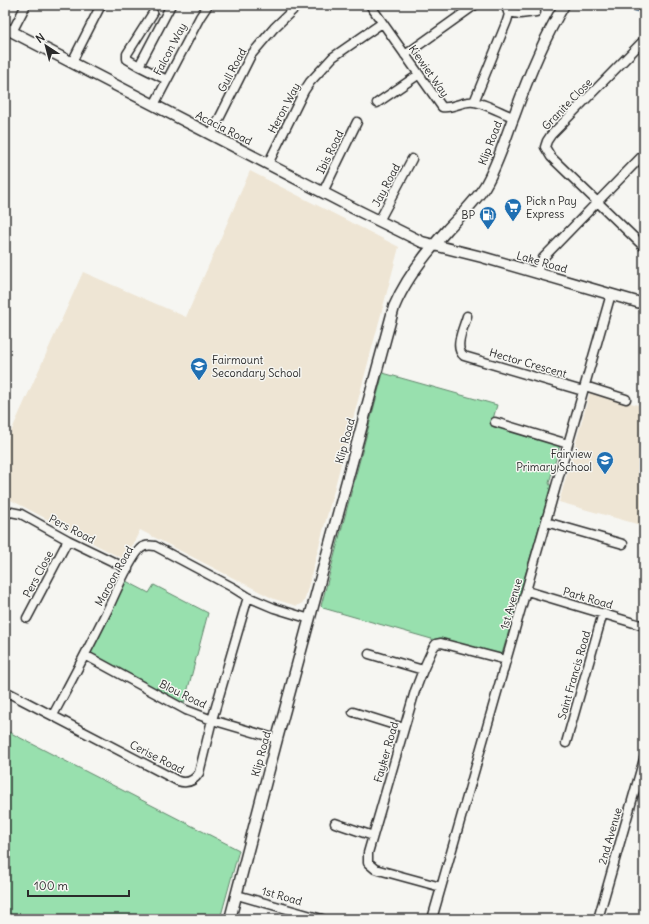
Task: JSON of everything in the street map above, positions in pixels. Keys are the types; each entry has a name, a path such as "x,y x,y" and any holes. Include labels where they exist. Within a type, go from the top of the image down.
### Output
{"street":[{"path":"8,30 26,5"},
{"path":"72,62 101,5"},
{"path":"139,66 171,5"},
{"name":"Falcon Way","path":"154,105 207,5"},
{"name":"Gull Road","path":"211,135 251,55 279,23 298,5"},
{"name":"Kiewiet Way","path":"370,5 442,107 447,108 464,102 474,102"},
{"path":"405,55 475,5"},
{"name":"Klip Road","path":"230,919 394,307 407,281 434,245 468,208 484,187 499,157 538,52 564,5"},
{"path":"513,117 474,102 507,21 507,9 520,14 536,12"},
{"path":"153,13 126,59 167,80"},
{"name":"Heron Way","path":"268,164 304,91 310,82 333,57 382,23"},
{"name":"Acacia Road","path":"8,30 379,221 422,242 434,245"},
{"name":"Granite Close","path":"598,202 551,157 545,147 547,141 644,40"},
{"path":"377,103 418,74"},
{"name":"Ibis Road","path":"323,192 357,122"},
{"path":"536,273 543,258 644,154"},
{"name":"Jay Road","path":"379,221 412,159"},
{"path":"598,202 644,247"},
{"name":"Lake Road","path":"434,245 644,304"},
{"name":"1st Avenue","path":"432,919 611,294"},
{"name":"Hector Crescent","path":"467,316 458,346 462,354 467,357 626,399"},
{"path":"495,422 568,444"},
{"name":"Pers Road","path":"5,515 12,512 21,514 68,540 128,569"},
{"path":"546,522 623,544"},
{"name":"Pers Close","path":"27,618 68,540"},
{"name":"Maroon Road","path":"53,715 128,569 140,549 144,546 150,545 218,579 248,597 279,610 310,619"},
{"name":"Park Road","path":"527,591 644,626"},
{"name":"Cerise Road","path":"5,691 178,781 184,783 190,782 196,778 199,773 212,720 248,597"},
{"name":"Saint Francis Road","path":"566,743 603,613"},
{"name":"Fayker Road","path":"441,887 375,870 371,867 367,860 373,836 404,728 423,670 436,644 441,643 506,660"},
{"path":"369,654 423,670"},
{"name":"Blou Road","path":"85,655 186,710 212,720 277,739"},
{"path":"352,712 404,728"},
{"name":"2nd Avenue","path":"598,919 644,759"},
{"path":"335,823 373,836"},
{"name":"1st Road","path":"237,894 322,919"}],"shaded area":[{"name":"Fairmount Secondary School","path":"250,171 399,247 304,602 297,606 274,599 140,530 125,560 5,497 5,445 83,272 186,317"},
{"name":"Fairview Primary School","path":"644,384 644,526 559,502 590,392 638,405"}],"green space":[{"path":"383,373 497,405 491,426 498,428 503,427 560,445 549,483 551,487 502,654 497,655 440,639 435,640 323,608 321,606"},
{"path":"126,581 149,593 154,585 208,613 184,704 95,658 91,652"},
{"path":"5,730 239,850 220,919 5,919"}],"waterway":[{"path":"622,5 644,14"}],"place":[{"name":"Pick n Pay Express","path":"513,222"},
{"name":"BP","path":"488,230"},
{"name":"Fairmount Secondary School","path":"199,381"},
{"name":"Fairview Primary School","path":"605,475"}]}
